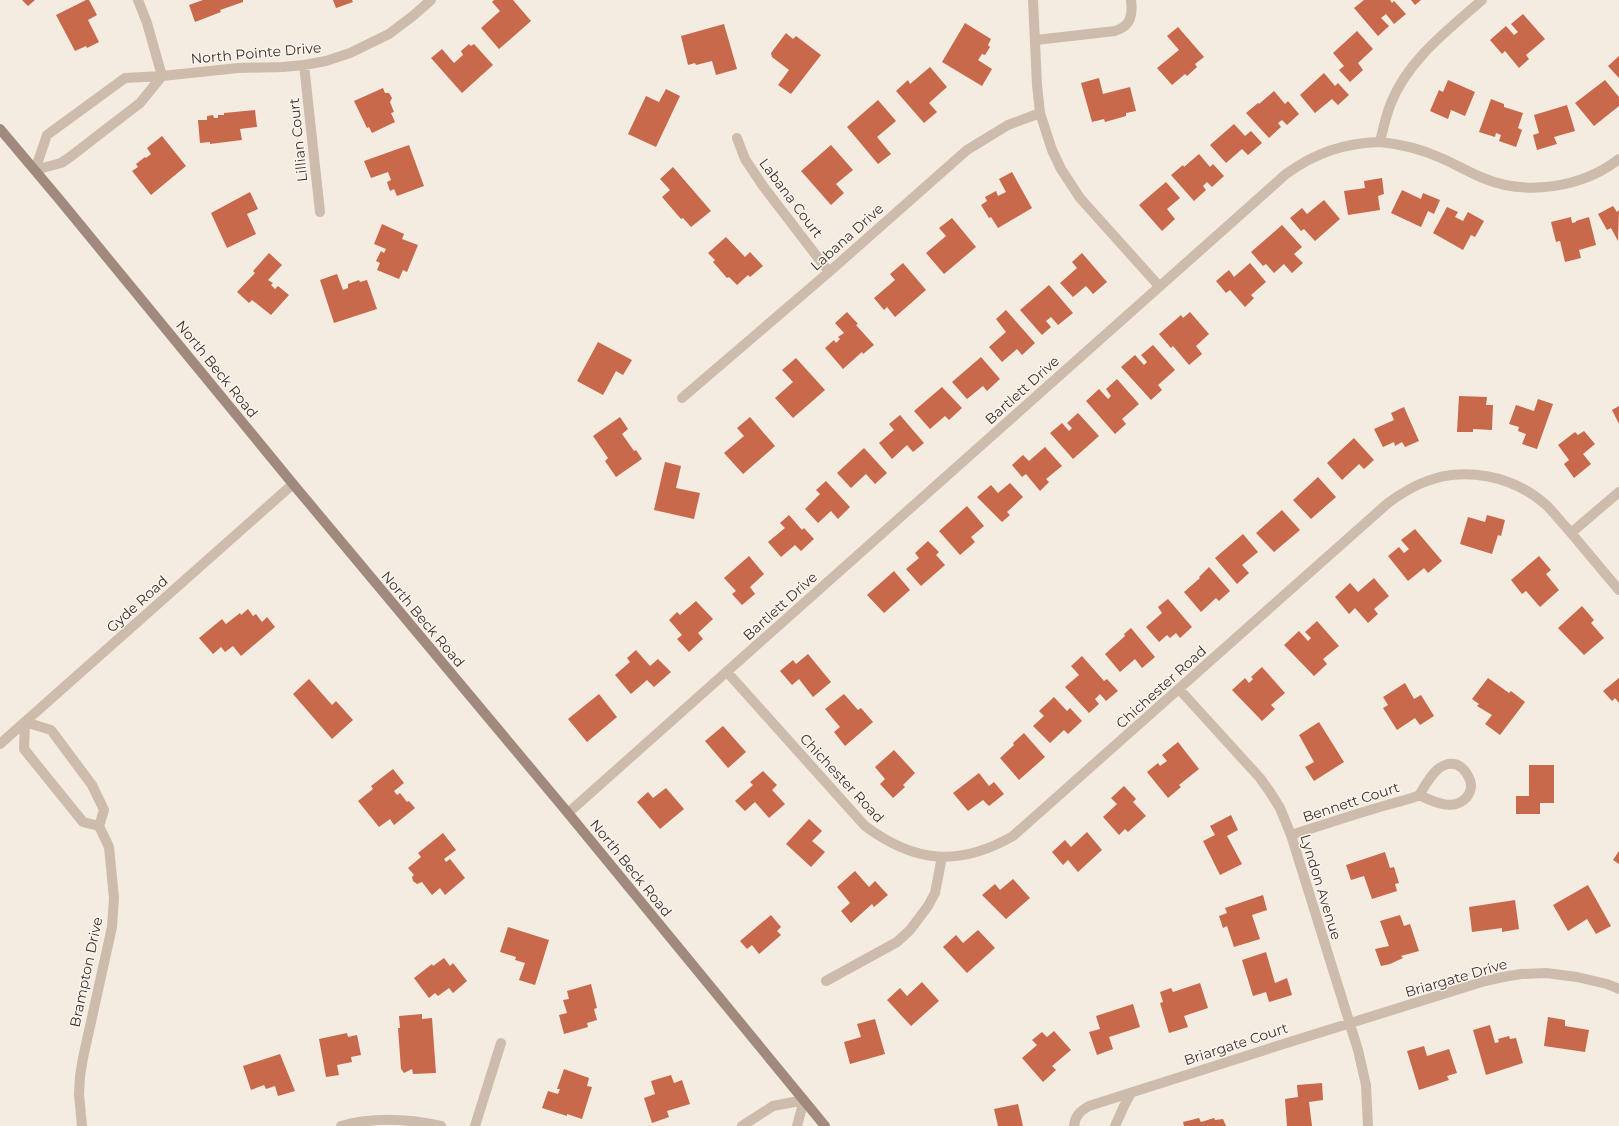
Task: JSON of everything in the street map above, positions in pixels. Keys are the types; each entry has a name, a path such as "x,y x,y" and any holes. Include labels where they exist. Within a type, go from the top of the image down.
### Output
{"main road":[{"name":"North Beck Road","path":"0,129 293,484 568,813 825,1126"}],"street":[{"path":"35,170 60,163 70,157 140,103 162,76 147,23 138,0"},
{"name":"North Pointe Drive","path":"35,170 47,135 125,78 162,76 238,68 283,67 326,61 368,46 389,34 431,0"},
{"path":"1033,0 1037,85 1040,113 1052,150 1070,184 1080,198 1160,286"},
{"path":"1036,40 1123,29 1130,22 1132,16 1130,0"},
{"path":"1380,142 1391,103 1412,67 1432,44 1482,0"},
{"name":"Lillian Court","path":"304,65 320,212"},
{"name":"Labana Drive","path":"682,398 829,272 967,150 1008,125 1040,113"},
{"name":"Labana Court","path":"736,138 745,159 763,186 829,272"},
{"name":"Bartlett Drive","path":"568,813 1298,165 1316,155 1335,148 1359,142 1380,142 1400,144 1416,148 1441,157 1483,178 1518,186 1538,187 1558,185 1583,178 1602,170 1619,159"},
{"name":"Chichester Road","path":"727,672 865,826 881,838 903,850 923,855 942,857 961,856 980,852 1013,836 1388,503 1407,490 1424,482 1442,477 1465,474 1488,476 1506,481 1523,489 1546,504 1619,590"},
{"name":"Gyde Road","path":"0,744 293,484"},
{"path":"1571,533 1619,492"},
{"name":"Lyndon Avenue","path":"1179,689 1267,788 1280,808 1291,836 1358,1050 1366,1085 1368,1126"},
{"path":"25,722 51,730 92,785 104,810 99,826 83,822 24,749 25,722"},
{"name":"Bennett Court","path":"1291,836 1419,795 1444,804 1457,804 1464,800 1470,793 1472,788 1471,782 1466,771 1461,766 1456,764 1447,764 1433,773 1419,795"},
{"name":"Brampton Drive","path":"82,1126 79,1094 80,1076 112,927 114,898 109,847 99,826"},
{"path":"826,980 897,942 910,930 928,906 935,893 942,857"},
{"name":"Briargate Drive","path":"1349,1024 1485,981 1521,974 1546,974 1577,977 1607,984 1619,989"},
{"name":"Briargate Court","path":"1074,1126 1076,1116 1082,1110 1285,1043 1349,1024"},
{"path":"475,1126 501,1043"},
{"path":"1115,1126 1131,1093"},
{"path":"742,1126 773,1106 804,1100 797,1126"},
{"path":"341,1126 377,1120 408,1121 440,1126"}],"building":[{"path":"22,0 35,0 28,6"},
{"path":"86,0 89,0 97,15 88,20 99,42 87,48 86,46 75,51 56,15"},
{"path":"203,0 243,0 243,2 220,10 221,12 195,22 189,5"},
{"path":"333,0 352,0 353,2 336,8"},
{"path":"494,0 513,0 531,21 499,49 481,28 500,11 492,2"},
{"path":"1364,0 1390,0 1392,3 1394,1 1406,14 1394,24 1386,14 1381,18 1389,26 1378,36 1354,8"},
{"path":"1411,0 1421,0 1415,5"},
{"path":"1523,14 1545,39 1526,55 1529,59 1519,68 1505,51 1502,54 1490,40 1506,26 1514,35 1518,32 1511,24"},
{"path":"965,23 991,39 988,45 990,47 985,55 982,54 978,60 992,69 982,86 942,62"},
{"path":"724,24 737,69 716,75 712,61 696,65 695,63 688,65 681,36"},
{"path":"1178,27 1204,57 1195,64 1197,67 1187,76 1185,74 1172,85 1157,68 1179,50 1167,36"},
{"path":"1357,31 1373,49 1358,63 1363,70 1350,82 1339,70 1344,66 1333,53"},
{"path":"786,33 793,39 796,36 821,55 791,94 778,85 789,70 772,57 771,53"},
{"path":"469,44 471,46 474,44 493,65 462,93 431,58 442,49 454,63 463,55 461,51"},
{"path":"1619,56 1619,78 1608,66"},
{"path":"930,67 947,87 929,103 937,112 924,123 896,91 908,80 910,84"},
{"path":"1324,73 1335,86 1338,83 1349,95 1338,105 1332,99 1315,113 1300,95"},
{"path":"1099,78 1103,94 1130,87 1136,111 1126,113 1126,116 1105,122 1104,119 1092,122 1081,83"},
{"path":"1448,80 1475,92 1465,116 1451,110 1448,119 1430,111 1439,90 1443,92"},
{"path":"1605,80 1619,97 1619,106 1594,126 1575,103"},
{"path":"383,88 385,93 389,93 392,98 390,102 394,112 391,113 395,122 372,133 369,127 367,128 354,101"},
{"path":"666,89 680,96 656,147 628,134 646,96 659,102"},
{"path":"1274,91 1285,104 1288,101 1299,114 1287,125 1282,120 1278,123 1281,127 1269,138 1246,113"},
{"path":"1491,99 1504,104 1504,107 1523,113 1518,128 1522,130 1516,147 1499,141 1501,135 1496,133 1495,137 1479,132"},
{"path":"878,100 896,121 877,137 891,154 878,164 847,127"},
{"path":"1567,105 1575,131 1554,137 1557,144 1537,150 1533,135 1539,133 1534,115"},
{"path":"255,110 257,127 240,129 242,140 210,144 210,142 200,143 198,120 207,120 207,116 213,115 214,118 218,118 218,115 224,115 224,113"},
{"path":"1234,124 1245,136 1251,131 1262,143 1248,155 1242,149 1226,163 1210,145"},
{"path":"162,136 186,166 151,195 132,171 138,167 136,164 151,154 147,148"},
{"path":"409,145 424,186 397,196 394,189 390,191 387,182 391,180 388,172 371,178 364,161"},
{"path":"831,145 853,170 836,184 844,193 831,205 801,171"},
{"path":"1199,154 1210,167 1213,164 1224,176 1212,187 1207,182 1203,186 1206,190 1194,201 1171,175 1183,165 1184,167"},
{"path":"673,167 711,211 691,227 683,218 681,219 662,197 670,190 660,179"},
{"path":"1012,172 1032,208 998,228 991,217 989,218 981,205 987,201 985,197 996,191 998,196 1006,192 999,179"},
{"path":"1382,178 1384,194 1378,196 1380,210 1348,215 1344,191 1365,188 1364,181"},
{"path":"1166,182 1180,198 1167,209 1175,219 1162,231 1139,205"},
{"path":"1402,190 1421,199 1423,193 1440,200 1434,214 1428,211 1421,227 1391,213"},
{"path":"250,192 258,209 247,214 256,234 227,248 211,213"},
{"path":"1324,200 1340,219 1315,241 1304,229 1301,231 1290,218 1302,208 1307,214"},
{"path":"1613,206 1617,212 1619,210 1618,241 1611,228 1607,230 1598,214"},
{"path":"1447,207 1458,212 1455,217 1463,221 1468,212 1484,221 1475,237 1471,235 1463,250 1433,233"},
{"path":"1571,217 1572,223 1589,217 1596,245 1579,250 1581,258 1565,262 1560,241 1556,242 1551,222"},
{"path":"952,218 976,247 944,274 926,253 946,236 939,228"},
{"path":"382,224 404,234 402,239 418,245 407,272 403,270 399,279 377,270 380,263 376,261 381,251 384,253 386,249 374,244"},
{"path":"1282,225 1302,247 1294,254 1303,263 1292,273 1284,264 1274,273 1266,264 1263,266 1251,252"},
{"path":"726,237 745,257 750,252 763,266 750,277 748,275 737,285 729,277 727,278 713,262 715,260 708,253"},
{"path":"269,253 282,265 268,280 273,283 271,285 275,289 278,286 289,295 271,315 252,300 249,303 237,292 255,273 253,271"},
{"path":"1082,253 1107,282 1093,294 1086,286 1073,297 1060,283 1077,268 1072,262"},
{"path":"903,263 926,290 895,317 887,307 884,310 874,298 895,280 890,274"},
{"path":"1250,263 1266,282 1251,295 1254,298 1245,307 1230,290 1226,293 1216,281 1229,270 1234,277"},
{"path":"337,274 343,290 348,288 348,284 359,280 360,282 367,280 377,309 334,323 320,280"},
{"path":"1049,285 1073,313 1058,325 1051,317 1046,321 1051,327 1042,335 1020,310"},
{"path":"1006,310 1035,343 1022,355 1017,349 1002,362 989,347 1006,332 996,319"},
{"path":"847,312 858,324 856,325 874,345 863,354 862,352 843,369 825,348 834,340 836,343 840,339 838,337 844,333 835,323"},
{"path":"1190,312 1209,334 1196,346 1202,354 1189,365 1173,346 1171,348 1159,334 1181,315 1183,318"},
{"path":"598,342 632,360 623,375 616,371 603,395 577,381"},
{"path":"1153,345 1175,370 1158,385 1162,390 1151,400 1121,367 1135,355 1144,365 1147,362 1141,355"},
{"path":"981,357 1000,379 987,391 983,386 967,399 952,382"},
{"path":"796,358 825,390 793,418 775,398 793,382 782,370"},
{"path":"1117,379 1139,404 1122,419 1126,424 1115,434 1086,401 1099,389 1108,399 1111,396 1106,389"},
{"path":"942,387 962,408 949,420 945,416 930,429 914,411"},
{"path":"1459,396 1487,397 1486,405 1493,405 1492,430 1473,429 1473,432 1457,432"},
{"path":"1538,399 1553,404 1537,449 1522,444 1526,434 1518,431 1519,427 1509,424 1516,405 1534,411"},
{"path":"1619,406 1619,424 1612,410"},
{"path":"1404,407 1419,441 1405,447 1402,442 1395,446 1394,442 1383,447 1374,429 1394,420 1391,413"},
{"path":"1078,413 1099,436 1073,459 1050,433 1062,423 1069,431 1072,428 1067,423"},
{"path":"900,415 924,443 913,452 907,445 892,459 879,443 894,430 889,424"},
{"path":"620,417 628,429 622,434 634,451 636,450 642,459 616,477 605,461 608,458 593,436"},
{"path":"750,417 775,446 743,474 724,453 744,436 737,428"},
{"path":"1584,431 1595,444 1583,454 1591,464 1574,478 1564,464 1569,460 1558,445 1575,432 1578,435"},
{"path":"1354,438 1374,460 1364,469 1359,464 1342,480 1327,463"},
{"path":"1045,447 1062,466 1046,479 1049,482 1040,491 1026,474 1022,477 1012,465 1023,455 1029,461"},
{"path":"864,448 887,473 875,484 866,474 851,488 837,473"},
{"path":"665,462 681,466 676,488 700,493 694,519 654,510"},
{"path":"1318,477 1336,497 1311,519 1293,500"},
{"path":"826,481 850,507 838,519 831,511 818,523 805,509 820,494 816,490"},
{"path":"1010,483 1023,497 1007,512 1010,515 1002,522 977,497 991,485 998,493"},
{"path":"967,506 984,526 971,537 975,542 960,555 939,531"},
{"path":"1282,510 1300,530 1274,552 1256,533"},
{"path":"789,515 802,530 804,528 814,539 801,551 795,545 781,557 768,542 785,528 780,523"},
{"path":"1487,515 1505,520 1501,536 1498,535 1492,554 1460,544 1468,517 1485,522"},
{"path":"1415,529 1442,561 1428,573 1424,568 1408,581 1388,556 1399,547 1404,553 1409,549 1401,540"},
{"path":"1243,534 1258,552 1242,565 1249,573 1237,584 1215,558"},
{"path":"928,541 939,552 936,555 945,565 921,586 906,569 919,558 915,553"},
{"path":"749,556 764,574 750,587 755,594 742,605 732,594 736,591 724,578"},
{"path":"1539,556 1551,570 1546,574 1559,590 1540,607 1526,591 1522,594 1511,580"},
{"path":"1209,567 1230,591 1219,601 1216,598 1201,612 1184,592 1200,578 1199,577"},
{"path":"894,571 910,590 884,613 867,595"},
{"path":"1374,578 1389,596 1374,609 1378,614 1368,623 1355,608 1349,614 1335,597 1350,583 1358,592"},
{"path":"1168,599 1192,627 1180,638 1176,633 1170,638 1167,635 1159,642 1146,627 1162,613 1158,607"},
{"path":"696,601 713,619 698,633 703,639 689,652 677,639 682,635 669,620 677,612 680,615"},
{"path":"1582,606 1594,620 1591,623 1604,638 1584,655 1558,628"},
{"path":"248,609 253,616 256,614 262,622 267,617 275,627 241,656 233,646 225,652 221,647 213,654 199,638 222,619 226,624 240,613 241,615"},
{"path":"1317,621 1339,646 1323,659 1327,664 1314,676 1284,645 1299,631 1308,641 1311,638 1305,632"},
{"path":"1131,628 1155,657 1142,668 1135,659 1120,672 1105,654 1125,636 1124,634"},
{"path":"636,650 650,666 658,659 671,672 654,687 647,680 631,694 615,675 630,662 627,658"},
{"path":"808,654 831,682 813,697 799,679 792,685 780,671 793,660 796,664"},
{"path":"1082,656 1104,681 1107,679 1118,691 1106,701 1100,694 1095,699 1099,704 1089,713 1065,687 1079,675 1071,666"},
{"path":"1262,667 1285,693 1271,705 1275,709 1262,721 1232,690 1245,678 1249,683 1253,679 1251,677"},
{"path":"1488,678 1509,693 1511,691 1525,702 1500,735 1485,724 1492,715 1477,706 1479,704 1472,699"},
{"path":"1619,678 1619,703 1615,698 1612,701 1603,691"},
{"path":"309,679 332,705 336,701 353,720 332,739 293,694"},
{"path":"1405,683 1414,699 1421,695 1434,716 1420,725 1415,718 1397,730 1383,708 1388,705 1383,697"},
{"path":"599,694 617,717 587,742 568,719"},
{"path":"844,694 858,710 861,708 873,722 845,746 834,732 840,727 825,709"},
{"path":"1054,697 1067,711 1070,708 1082,721 1068,734 1064,730 1050,743 1033,726 1044,716 1039,711"},
{"path":"1319,722 1344,762 1314,781 1305,767 1314,762 1299,735"},
{"path":"723,726 746,752 728,768 705,741"},
{"path":"1024,733 1045,757 1019,780 1000,758"},
{"path":"1178,742 1199,769 1179,785 1181,787 1168,798 1147,772 1158,763 1160,766 1167,761 1162,755"},
{"path":"894,750 915,773 903,785 905,787 893,798 880,784 885,779 875,767"},
{"path":"1529,765 1554,765 1554,803 1540,803 1540,814 1516,814 1516,796 1529,796"},
{"path":"393,769 404,783 394,791 397,795 400,793 407,802 409,801 415,808 394,825 390,819 379,827 358,801 373,789 371,786"},
{"path":"763,771 777,785 772,790 785,804 769,818 755,802 745,811 735,801 753,785 750,782"},
{"path":"979,773 989,786 994,782 1004,794 989,806 983,800 968,811 953,793"},
{"path":"1124,786 1136,799 1133,802 1146,816 1128,832 1125,829 1119,835 1103,817 1117,804 1111,798"},
{"path":"666,788 684,809 660,829 637,802 648,792 653,798"},
{"path":"1231,815 1238,830 1227,836 1242,864 1220,875 1203,841 1215,835 1210,826"},
{"path":"809,819 822,831 812,841 825,852 811,867 786,844"},
{"path":"1087,832 1102,850 1078,872 1068,860 1063,865 1052,852 1065,840 1071,847"},
{"path":"443,833 456,850 444,859 446,862 450,859 465,878 445,895 440,888 432,895 422,882 417,884 413,881 412,877 414,875 408,868 421,857 418,853"},
{"path":"1619,851 1619,864 1613,860"},
{"path":"1385,852 1390,868 1394,867 1399,883 1395,884 1397,891 1372,899 1364,876 1351,880 1346,865"},
{"path":"855,871 869,887 875,881 888,895 874,907 872,904 851,923 841,911 850,903 837,887"},
{"path":"1013,879 1030,898 1006,919 982,895 995,884 1000,890"},
{"path":"1588,885 1611,926 1596,934 1587,919 1568,931 1553,905"},
{"path":"1263,895 1267,910 1252,915 1260,939 1234,947 1227,926 1223,928 1219,916 1227,913 1225,908"},
{"path":"1515,900 1519,929 1502,932 1502,928 1472,932 1469,907"},
{"path":"771,915 781,927 777,931 781,935 759,954 752,945 747,949 740,941"},
{"path":"1400,915 1404,926 1410,924 1419,951 1401,956 1403,958 1381,966 1375,949 1389,946 1380,921"},
{"path":"508,927 549,940 535,985 519,980 525,963 515,960 516,957 500,952"},
{"path":"978,930 995,948 967,973 943,947 956,935 963,943"},
{"path":"1266,952 1275,983 1287,978 1292,995 1269,1002 1266,992 1253,996 1242,960"},
{"path":"444,958 450,966 453,963 467,981 453,993 449,988 438,996 435,993 429,998 414,978 432,964 433,966"},
{"path":"922,982 939,1001 911,1026 887,1000 900,988 907,996"},
{"path":"1200,983 1208,1008 1184,1016 1188,1027 1169,1033 1160,1003 1163,1002 1160,992 1171,988 1173,992"},
{"path":"591,984 597,1008 594,1009 597,1020 587,1023 588,1027 564,1034 559,1015 567,1013 563,1000 569,999 567,991"},
{"path":"1133,1004 1140,1027 1109,1037 1113,1049 1097,1055 1089,1032 1100,1029 1096,1016"},
{"path":"422,1014 422,1019 432,1018 436,1073 413,1074 412,1069 404,1073 401,1069 398,1028 400,1028 399,1016"},
{"path":"1548,1017 1565,1020 1565,1026 1589,1030 1585,1052 1544,1046"},
{"path":"875,1019 885,1054 850,1064 844,1042 861,1037 857,1024"},
{"path":"1490,1025 1495,1043 1499,1042 1498,1039 1509,1036 1510,1039 1516,1038 1523,1063 1486,1075 1473,1030"},
{"path":"1054,1031 1071,1050 1052,1066 1056,1070 1043,1082 1022,1058 1037,1045 1032,1040 1042,1032 1047,1037"},
{"path":"347,1033 348,1037 357,1035 361,1055 351,1057 352,1062 337,1065 339,1075 326,1077 319,1039"},
{"path":"1424,1046 1427,1056 1449,1049 1457,1073 1447,1076 1449,1080 1419,1090 1407,1051"},
{"path":"280,1054 295,1091 278,1096 275,1086 266,1089 264,1085 251,1090 243,1066"},
{"path":"564,1069 589,1078 587,1086 592,1087 582,1119 542,1108 548,1091 558,1094 560,1089 557,1089"},
{"path":"671,1075 674,1083 682,1080 690,1104 667,1111 669,1117 652,1123 644,1098 655,1094 651,1081"},
{"path":"1322,1083 1323,1100 1309,1102 1312,1126 1287,1126 1285,1099 1298,1097 1297,1085"},
{"path":"1018,1104 1023,1126 998,1126 994,1109"},
{"path":"1199,1118 1201,1122 1214,1118 1215,1120 1223,1119 1226,1126 1184,1126 1183,1122"}]}
